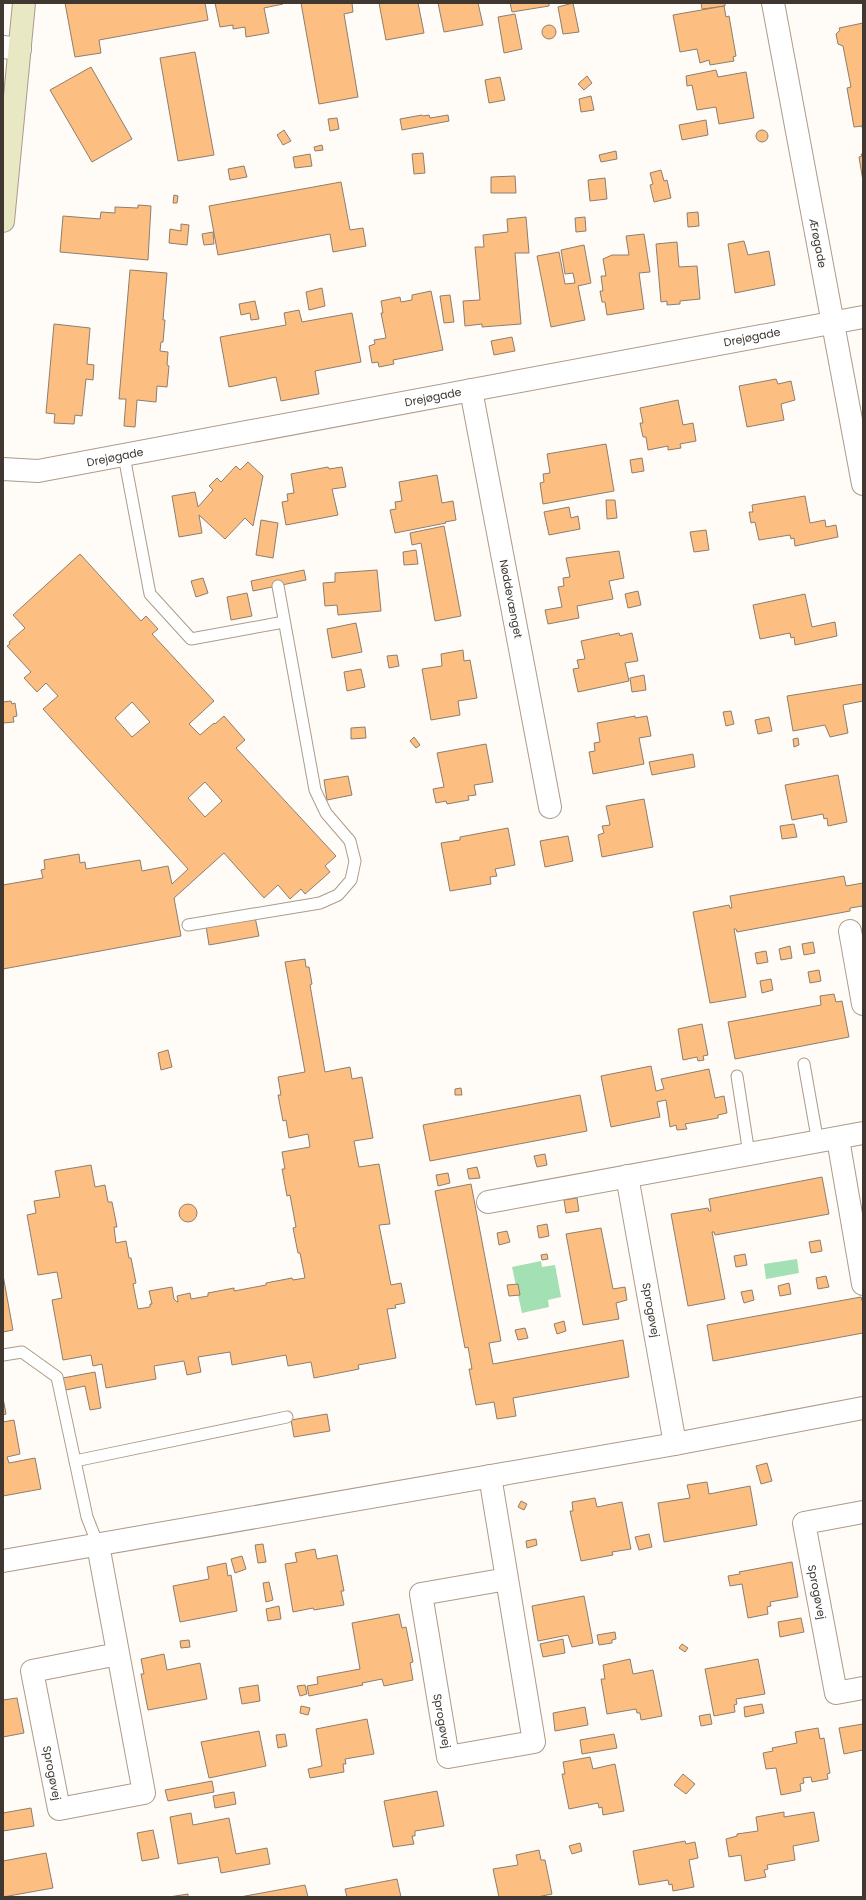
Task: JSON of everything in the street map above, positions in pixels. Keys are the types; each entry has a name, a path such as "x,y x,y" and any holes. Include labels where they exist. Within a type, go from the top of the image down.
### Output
{"street":[{"path":"3,222 11,48 24,3"},
{"name":"Ærøgade","path":"773,3 863,484"},
{"name":"Drejøgade","path":"3,469 38,471 124,456 863,317"},
{"name":"Nøddevænget","path":"471,390 550,807"},
{"path":"850,931 863,1004"},
{"path":"488,1202 828,1141 863,1133"},
{"path":"828,1141 863,1284"},
{"name":"Sprogøvej","path":"627,1176 675,1444"},
{"path":"3,1561 675,1444 863,1408"},
{"name":"Sprogøvej","path":"490,1476 534,1742 448,1757 421,1594 507,1579"},
{"name":"Sprogøvej","path":"863,1512 804,1523 836,1693 863,1688"},
{"name":"Sprogøvej","path":"98,1544 144,1793 59,1809 32,1670 118,1654"}],"lane":[{"path":"124,456 150,594 191,639 284,622"},
{"path":"188,925 320,903 338,895 351,880 355,861 350,841 326,813 315,790 278,586"},
{"path":"804,1064 828,1141"},
{"path":"737,1076 749,1154"},
{"path":"3,1355 22,1352 57,1377 87,1517 98,1544"},
{"path":"75,1460 287,1417"}],"green space":[{"path":"797,1259 799,1273 766,1279 764,1264"},
{"path":"541,1261 542,1267 555,1265 561,1297 548,1300 549,1307 522,1313 512,1267"}],"building":[{"path":"65,3 205,3 208,20 99,40 101,53 75,57"},
{"path":"215,3 283,4 264,8 269,33 246,37 245,27 233,29 233,25 220,27"},
{"path":"301,3 352,3 353,12 344,14 358,97 319,104"},
{"path":"379,3 418,3 424,33 386,40"},
{"path":"438,3 478,3 483,25 444,32"},
{"path":"510,3 549,3 549,6 512,12"},
{"path":"573,3 579,32 563,34 558,7"},
{"path":"701,3 725,3 725,6 702,9"},
{"path":"724,6 726,17 729,16 736,56 733,57 734,61 710,65 709,60 700,63 697,49 680,52 673,15"},
{"path":"515,14 522,49 504,53 498,17"},
{"path":"863,23 863,132 862,126 854,127 847,88 851,87 843,46 838,44 836,34 840,30 839,28"},
{"path":"546,25 552,25 556,29 556,35 552,39 546,39 542,35 542,29"},
{"path":"195,52 214,155 178,161 160,58"},
{"path":"91,67 132,139 92,162 50,90"},
{"path":"716,70 718,77 746,72 754,118 719,124 716,107 697,110 692,85 687,86 686,76"},
{"path":"587,76 592,83 584,90 578,84"},
{"path":"500,77 505,100 489,103 485,80"},
{"path":"591,96 594,110 581,112 579,99"},
{"path":"429,115 430,118 448,115 449,121 402,130 400,119"},
{"path":"337,118 339,129 330,131 328,119"},
{"path":"706,120 708,135 682,140 679,125"},
{"path":"284,130 291,141 283,145 277,135"},
{"path":"760,130 764,130 768,136 764,142 760,142 756,138 756,134"},
{"path":"322,145 323,150 315,151 314,147"},
{"path":"616,151 617,159 601,162 599,155"},
{"path":"423,153 425,173 414,174 412,154"},
{"path":"310,154 312,166 295,168 293,157"},
{"path":"861,154 863,154 863,181 859,157 862,156"},
{"path":"244,166 247,177 230,180 228,169"},
{"path":"661,170 664,181 667,180 671,198 654,202 650,185 653,184 650,173"},
{"path":"515,176 516,193 491,193 491,177"},
{"path":"605,178 607,199 590,201 588,180"},
{"path":"341,182 350,230 363,228 366,246 333,252 330,234 218,255 209,206"},
{"path":"174,195 178,196 177,203 173,203"},
{"path":"138,205 151,206 148,260 60,252 63,216 100,219 101,212 115,213 115,207 138,208"},
{"path":"698,212 699,226 688,227 687,213"},
{"path":"526,217 529,253 515,253 521,324 482,327 482,324 465,326 463,301 480,300 475,247 484,247 483,235 508,232 507,219"},
{"path":"585,217 586,231 576,232 575,218"},
{"path":"181,224 189,225 187,245 169,243 170,229 181,231"},
{"path":"213,232 214,244 204,245 202,234"},
{"path":"644,234 650,272 639,273 644,309 607,315 605,302 602,302 600,291 603,291 601,276 606,276 603,259 612,255 629,255 626,236"},
{"path":"744,241 748,255 769,251 775,285 735,293 728,244"},
{"path":"677,242 679,267 697,266 700,299 680,301 680,304 667,305 667,301 661,302 656,244"},
{"path":"584,245 591,283 578,286 585,320 551,327 537,256 559,252 565,284 575,283 573,273 565,274 561,250"},
{"path":"130,270 167,273 163,320 165,320 163,342 161,342 160,351 168,352 167,365 169,366 167,387 157,386 156,402 137,400 135,427 124,426 126,399 119,399"},
{"path":"322,288 325,306 309,310 306,292"},
{"path":"431,291 443,350 393,360 394,364 379,367 378,362 372,363 369,346 375,344 374,340 386,338 381,313 383,313 381,301 400,297 401,302 412,300 412,295"},
{"path":"450,295 454,322 444,323 440,296"},
{"path":"255,301 259,319 251,320 250,313 241,315 239,304"},
{"path":"299,310 302,322 352,313 361,362 315,371 319,394 281,401 276,377 229,387 220,337 286,325 284,313"},
{"path":"54,324 90,328 87,364 94,365 93,380 86,379 82,416 75,415 74,424 54,423 55,414 46,413"},
{"path":"512,337 515,351 494,355 491,341"},
{"path":"776,379 778,384 791,381 795,400 781,404 784,420 747,427 739,386"},
{"path":"678,400 683,425 693,423 696,441 680,444 681,448 668,450 668,446 648,450 646,437 643,437 640,423 643,423 640,408"},
{"path":"606,444 614,491 543,504 540,483 544,482 543,474 550,473 547,454"},
{"path":"642,458 644,471 632,473 630,460"},
{"path":"248,462 263,476 253,526 245,518 225,539 199,515 202,533 179,537 172,496 195,492 198,507 213,490 209,486 217,478 221,482 236,466 240,470"},
{"path":"328,467 329,469 342,467 346,487 332,489 338,515 286,525 282,502 288,501 287,494 294,493 291,474"},
{"path":"437,475 442,503 453,501 456,520 395,533 390,510 396,509 395,502 402,501 399,482"},
{"path":"805,496 810,523 825,520 826,527 836,525 838,537 795,546 794,538 791,539 790,535 759,540 755,522 751,523 749,512 753,512 752,505"},
{"path":"606,500 615,500 617,518 607,519"},
{"path":"569,507 571,518 578,516 580,529 549,535 544,512"},
{"path":"261,520 278,523 273,558 256,555"},
{"path":"444,526 461,616 435,621 421,543 412,545 410,533"},
{"path":"706,530 709,550 694,552 690,532"},
{"path":"416,550 418,564 404,565 403,552"},
{"path":"619,551 624,578 609,581 613,599 577,606 579,618 548,624 545,610 562,607 558,587 564,586 563,578 570,577 566,558"},
{"path":"80,554 141,621 146,616 158,629 152,634 214,701 189,724 200,735 224,716 245,740 236,748 336,856 325,866 330,872 305,894 301,889 290,899 278,885 264,898 224,853 174,898 181,936 3,969 3,885 43,878 41,870 45,869 44,860 79,854 80,863 85,862 86,869 140,860 142,871 168,866 172,884 188,869 43,709 58,696 46,683 37,692 24,678 31,672 7,646 10,644 9,642 25,628 13,615","holes":["132,702 150,722 132,737 115,718","205,782 222,801 205,817 188,798"]},
{"path":"304,570 306,580 253,591 251,581"},
{"path":"377,570 381,611 338,615 337,605 325,606 323,583 335,582 335,573"},
{"path":"203,578 208,593 196,597 191,581"},
{"path":"638,591 641,605 628,608 625,594"},
{"path":"247,593 252,616 231,620 227,597"},
{"path":"805,594 812,627 835,622 837,636 795,645 794,637 791,638 790,633 760,639 753,605"},
{"path":"356,623 362,652 332,658 327,629"},
{"path":"619,633 620,636 632,633 638,661 625,663 629,681 578,692 573,669 579,668 577,660 585,659 581,641"},
{"path":"463,650 464,661 470,660 477,698 458,701 460,715 431,720 422,669 442,666 441,654"},
{"path":"397,655 399,666 389,668 387,656"},
{"path":"361,669 365,687 347,691 344,672"},
{"path":"644,675 646,690 632,692 630,678"},
{"path":"863,684 863,701 843,705 848,733 830,737 825,725 793,731 787,696"},
{"path":"11,701 12,704 15,703 17,716 13,717 14,722 3,723 3,702"},
{"path":"731,711 734,724 726,726 723,712"},
{"path":"635,716 635,718 647,716 651,736 639,738 644,764 593,774 589,752 595,751 594,743 600,742 597,723"},
{"path":"769,717 772,731 758,734 755,720"},
{"path":"365,727 366,738 351,739 351,728"},
{"path":"414,737 420,745 416,748 410,741"},
{"path":"798,738 799,745 794,747 793,739"},
{"path":"486,744 493,782 474,785 476,795 468,796 469,800 447,804 446,801 436,803 433,789 444,787 437,753"},
{"path":"693,754 695,767 652,775 649,762"},
{"path":"838,775 847,822 828,826 827,818 824,819 823,814 792,820 785,785"},
{"path":"348,776 352,795 327,800 324,780"},
{"path":"644,799 653,847 602,857 598,835 604,833 602,826 610,825 606,806"},
{"path":"794,824 797,837 782,839 780,826"},
{"path":"508,828 515,865 495,869 497,876 490,877 491,884 450,891 441,843 460,840 460,837"},
{"path":"568,836 573,861 545,867 540,841"},
{"path":"844,876 846,886 863,883 863,906 850,908 850,911 737,932 736,929 734,929 746,997 710,1003 693,912 729,905 730,908 732,908 730,896"},
{"path":"255,917 259,936 209,945 206,926"},
{"path":"813,942 815,953 804,955 802,944"},
{"path":"790,946 792,958 781,960 779,949"},
{"path":"766,951 768,962 757,964 755,953"},
{"path":"305,959 306,967 309,967 312,984 310,985 325,1072 350,1067 352,1079 362,1077 373,1138 354,1141 359,1167 379,1164 390,1224 379,1225 391,1285 401,1283 405,1303 395,1305 396,1308 387,1309 396,1358 358,1365 359,1369 314,1378 311,1362 288,1366 286,1355 232,1365 230,1352 198,1357 201,1372 187,1375 184,1361 154,1366 156,1379 106,1388 102,1364 93,1366 91,1355 63,1360 52,1300 62,1298 57,1272 38,1275 27,1215 36,1213 34,1201 60,1197 55,1171 91,1165 95,1187 105,1185 108,1202 112,1202 117,1227 114,1227 116,1243 126,1241 136,1283 133,1284 138,1309 150,1307 150,1304 152,1304 149,1291 172,1287 174,1299 178,1302 177,1296 190,1293 191,1299 208,1296 208,1293 234,1288 234,1291 292,1278 293,1280 305,1278 293,1228 296,1227 290,1195 287,1196 282,1169 285,1169 282,1152 310,1147 308,1134 289,1138 286,1120 283,1121 278,1095 281,1095 278,1077 305,1072 285,962"},
{"path":"819,970 821,981 810,983 808,972"},
{"path":"771,979 773,990 762,993 760,981"},
{"path":"834,994 836,1002 842,1001 849,1037 735,1059 728,1022 821,1005 820,996"},
{"path":"702,1024 708,1055 703,1056 704,1060 698,1061 697,1057 683,1060 678,1029"},
{"path":"168,1050 172,1067 161,1070 158,1053"},
{"path":"651,1066 656,1091 664,1089 661,1079 709,1069 715,1098 724,1096 727,1113 718,1115 718,1118 685,1124 687,1129 677,1130 676,1125 670,1127 666,1100 657,1102 660,1117 611,1127 601,1076"},
{"path":"461,1088 462,1095 455,1095 455,1089"},
{"path":"580,1095 587,1131 430,1161 423,1125"},
{"path":"545,1154 547,1165 537,1167 534,1156"},
{"path":"477,1167 480,1178 469,1179 467,1169"},
{"path":"448,1173 450,1183 438,1186 436,1175"},
{"path":"822,1177 829,1214 715,1235 714,1232 712,1232 725,1299 688,1306 671,1214 708,1208 709,1211 711,1211 709,1199"},
{"path":"471,1184 501,1341 489,1343 493,1364 623,1340 629,1377 513,1398 516,1416 497,1419 494,1402 476,1405 469,1369 472,1369 468,1347 465,1348 435,1191"},
{"path":"577,1198 579,1211 566,1213 564,1200"},
{"path":"188,1204 194,1207 197,1213 194,1219 188,1222 182,1219 179,1213 182,1207"},
{"path":"547,1224 549,1236 539,1238 537,1226"},
{"path":"601,1228 613,1289 625,1287 627,1300 616,1303 619,1319 583,1325 566,1234"},
{"path":"507,1231 510,1242 499,1245 497,1233"},
{"path":"820,1240 822,1251 811,1253 809,1242"},
{"path":"547,1254 548,1259 542,1260 541,1255"},
{"path":"745,1254 747,1265 736,1267 734,1256"},
{"path":"3,1275 13,1330 3,1332"},
{"path":"826,1276 829,1287 818,1289 816,1278"},
{"path":"789,1283 791,1294 780,1296 778,1286"},
{"path":"518,1284 520,1295 509,1296 507,1285"},
{"path":"752,1290 754,1300 744,1303 741,1292"},
{"path":"861,1297 863,1303 863,1333 713,1361 707,1325"},
{"path":"564,1321 566,1331 557,1334 554,1324"},
{"path":"525,1328 528,1338 518,1340 515,1330"},
{"path":"95,1372 101,1408 90,1410 85,1386 66,1390 63,1378"},
{"path":"3,1398 6,1414 3,1415"},
{"path":"327,1414 330,1431 294,1437 291,1420"},
{"path":"14,1420 20,1454 7,1457 9,1463 35,1458 41,1489 3,1496 3,1422"},
{"path":"767,1463 772,1481 761,1484 756,1466"},
{"path":"707,1482 709,1494 750,1486 757,1525 664,1542 658,1503 690,1498 687,1485"},
{"path":"595,1498 597,1507 622,1502 631,1549 612,1552 613,1555 581,1561 570,1511 573,1511 572,1502"},
{"path":"521,1501 527,1504 524,1510 518,1507"},
{"path":"649,1534 652,1547 639,1550 635,1537"},
{"path":"536,1539 537,1545 527,1548 526,1541"},
{"path":"263,1544 266,1562 258,1563 255,1545"},
{"path":"315,1549 317,1559 337,1555 344,1591 341,1591 344,1605 314,1610 313,1608 293,1612 285,1564 297,1562 295,1553"},
{"path":"242,1556 246,1569 235,1573 231,1559"},
{"path":"792,1562 798,1597 770,1602 771,1606 767,1607 768,1614 748,1618 742,1584 730,1586 728,1576 740,1574 739,1572"},
{"path":"226,1563 228,1576 231,1575 237,1611 180,1622 173,1586 209,1579 207,1567"},
{"path":"269,1582 273,1600 266,1602 263,1583"},
{"path":"584,1596 593,1643 572,1647 568,1635 538,1641 532,1606"},
{"path":"279,1606 281,1619 268,1621 266,1609"},
{"path":"399,1614 402,1628 406,1627 413,1662 410,1663 413,1680 384,1686 382,1679 362,1683 363,1685 309,1696 307,1686 318,1684 317,1677 360,1669 352,1623"},
{"path":"801,1618 804,1632 780,1637 778,1622"},
{"path":"615,1632 616,1639 612,1640 612,1643 599,1645 597,1635"},
{"path":"563,1639 565,1653 543,1657 540,1644"},
{"path":"189,1640 190,1647 181,1648 180,1641"},
{"path":"682,1644 688,1648 685,1652 679,1648"},
{"path":"164,1654 167,1670 200,1663 207,1699 148,1710 141,1674 144,1674 141,1659"},
{"path":"630,1659 633,1674 653,1670 662,1716 641,1720 640,1713 637,1713 636,1709 607,1714 601,1679 605,1679 603,1665"},
{"path":"758,1659 765,1694 736,1699 737,1704 734,1705 735,1712 714,1716 705,1669"},
{"path":"258,1685 260,1701 242,1704 239,1688"},
{"path":"305,1685 307,1694 300,1696 297,1686"},
{"path":"17,1698 24,1733 3,1737 3,1700"},
{"path":"762,1704 764,1713 745,1717 744,1707"},
{"path":"301,1706 310,1708 308,1715 300,1713"},
{"path":"585,1707 588,1725 555,1731 553,1713"},
{"path":"710,1714 712,1724 701,1726 699,1716"},
{"path":"367,1719 374,1754 345,1759 346,1764 343,1764 344,1772 310,1778 308,1769 322,1766 316,1729"},
{"path":"863,1724 863,1750 844,1754 839,1728"},
{"path":"818,1728 820,1739 824,1738 830,1773 827,1774 828,1779 812,1782 811,1777 803,1778 804,1783 800,1784 801,1791 781,1795 776,1768 766,1769 763,1753 773,1751 772,1748 797,1743 795,1732"},
{"path":"259,1731 266,1766 209,1778 201,1742"},
{"path":"285,1734 287,1746 278,1748 276,1735"},
{"path":"614,1734 617,1748 582,1754 580,1740"},
{"path":"590,1757 593,1769 615,1764 624,1811 603,1815 602,1807 599,1808 598,1803 569,1809 562,1774 565,1774 563,1762"},
{"path":"683,1774 695,1784 686,1794 674,1785"},
{"path":"212,1781 214,1792 168,1801 165,1790"},
{"path":"437,1791 444,1826 415,1831 415,1836 412,1836 414,1844 393,1847 384,1801"},
{"path":"234,1792 236,1804 215,1808 213,1796"},
{"path":"31,1808 34,1826 3,1831 3,1813"},
{"path":"784,1812 784,1817 814,1812 819,1841 793,1846 795,1860 767,1865 768,1869 764,1870 766,1877 745,1881 741,1855 729,1857 726,1839 737,1836 737,1834 758,1831 756,1817"},
{"path":"191,1813 193,1825 229,1818 236,1854 267,1848 270,1864 221,1873 218,1857 178,1864 170,1817"},
{"path":"153,1830 159,1858 142,1861 137,1833"},
{"path":"685,1841 686,1844 695,1842 698,1858 689,1860 694,1887 673,1891 672,1884 669,1885 668,1880 639,1885 633,1851"},
{"path":"580,1843 582,1851 572,1854 569,1846"},
{"path":"539,1850 541,1860 545,1860 552,1894 537,1897 499,1897 493,1869 518,1865 516,1855"},
{"path":"46,1853 53,1888 3,1897 3,1861"},
{"path":"397,1879 401,1897 347,1897 345,1889"},
{"path":"305,1885 308,1897 240,1897"},
{"path":"188,1894 188,1897 169,1897"}]}
